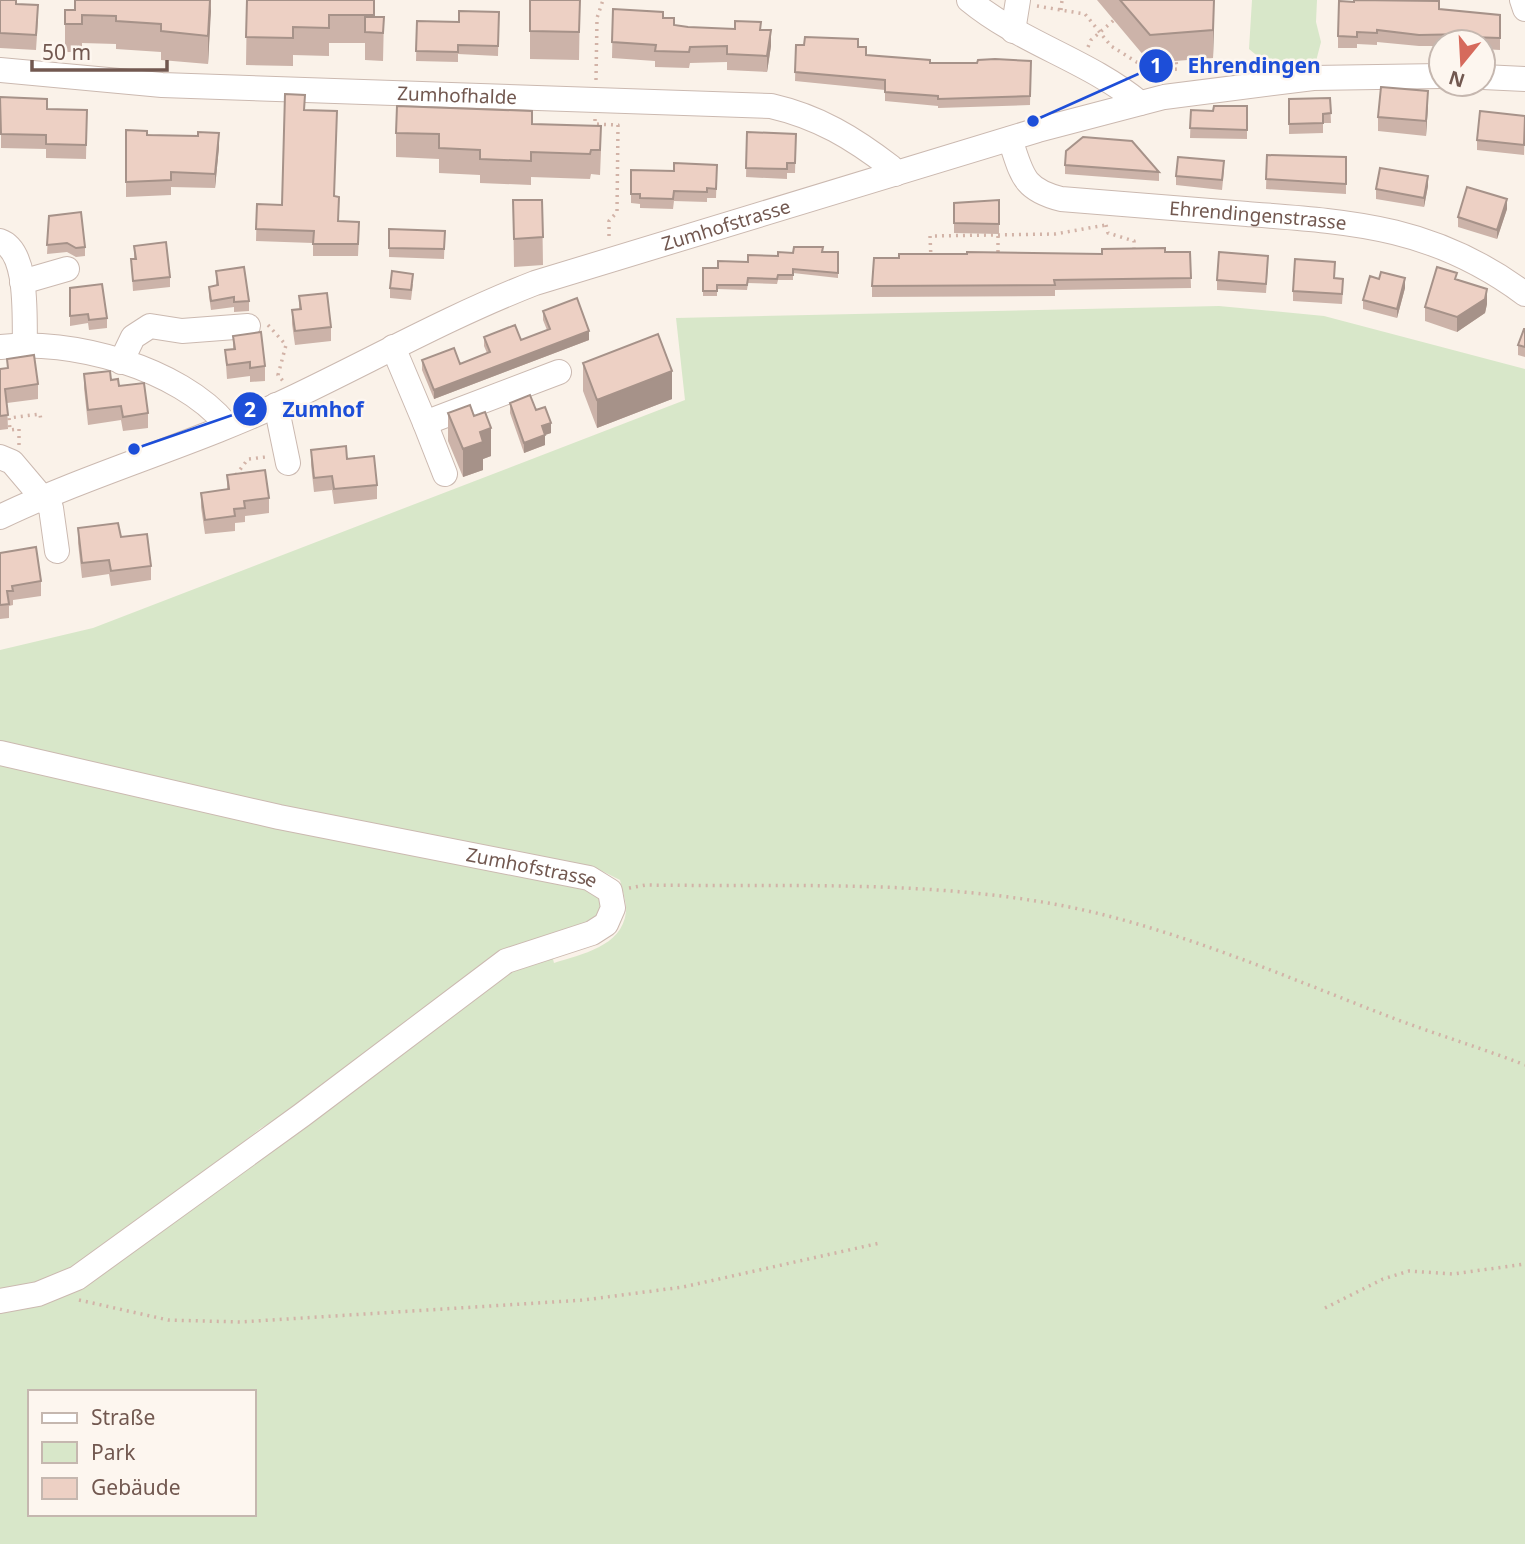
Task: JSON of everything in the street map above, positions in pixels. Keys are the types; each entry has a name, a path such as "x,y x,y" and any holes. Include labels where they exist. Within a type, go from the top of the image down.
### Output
{"street":[{"path":"969,0 996,23 1098,73 1140,103"},
{"path":"1522,0 1525,9"},
{"path":"1013,31 1018,2"},
{"name":"Zumhofhalde","path":"0,70 162,85 771,106 795,111 839,130 891,167 895,174"},
{"name":"Zumhofstrasse","path":"0,517 43,496 226,424 281,395 393,347 475,306 535,283 1010,139 1140,103 1213,89 1280,81 1427,76"},
{"path":"1497,78 1525,79"},
{"name":"Ehrendingenstrasse","path":"1010,139 1027,184 1039,194 1061,199 1366,224 1426,240 1464,255 1525,294"},
{"path":"0,241 11,248 17,257 22,282 25,344"},
{"path":"22,282 67,269"},
{"path":"121,362 133,337 150,326 183,331 255,322"},
{"path":"0,347 25,344 62,348 121,362 172,383 226,424"},
{"path":"393,347 445,474"},
{"path":"425,423 559,372"},
{"path":"281,395 288,463"},
{"path":"7,455 51,508 57,551"},
{"name":"Zumhofstrasse","path":"0,753 279,817 576,875 602,884 610,891 613,908 606,924 592,933 506,961 117,1250 56,1288 0,1301"}],"path":[{"path":"596,89 597,18 603,0"},
{"path":"1061,10 1062,0"},
{"path":"1018,2 1085,14 1111,46 1151,71 1177,68 1176,61"},
{"path":"1085,55 1091,40 1114,20"},
{"path":"595,110 595,124 618,125 617,212 608,221 611,249"},
{"path":"931,263 930,236 1055,234 1117,223"},
{"path":"1106,225 1108,233 1134,240 1134,254"},
{"path":"998,236 998,263"},
{"path":"255,322 286,345 278,375 281,395"},
{"path":"7,455 20,443 19,429 10,430 9,418 40,414 41,421"},
{"path":"610,891 646,885 929,889 1049,903 1114,919 1303,981 1385,1016 1525,1065"},
{"path":"56,1288 73,1299 168,1320 240,1322 584,1300 682,1287 880,1243"},
{"path":"1325,1308 1383,1279 1409,1271 1453,1274 1525,1264"}],"green space":[{"path":"1252,0 1317,0 1316,22 1321,42 1315,65 1295,70 1279,69 1249,49"},
{"path":"1219,306 1324,316 1525,369 1525,1544 0,1544 0,1306 29,1298 485,983 551,951 554,963 588,952 609,941 623,924 626,908 620,880 594,867 0,749 0,650 93,628 685,400 676,318"},
{"path":"0,760 603,891 601,918 506,954 286,1114 261,1128 117,1243 44,1283 0,1290"}],"building":[{"path":"0,0 38,5 36,35 0,33"},
{"path":"75,0 210,0 208,36 161,31 161,24 116,21 116,16 82,15 82,24 65,24 65,10 75,10"},
{"path":"247,0 374,0 374,15 329,15 329,28 293,27 293,38 246,37"},
{"path":"530,0 580,0 579,32 530,31"},
{"path":"1120,0 1214,0 1213,30 1150,35"},
{"path":"1339,1 1439,1 1439,9 1500,15 1500,38 1497,38 1497,28 1427,28 1427,35 1419,35 1377,30 1377,33 1357,32 1357,37 1338,36"},
{"path":"613,9 663,12 663,18 674,18 674,25 688,27 735,29 735,21 761,22 760,30 771,30 767,56 727,54 727,46 690,47 689,52 655,51 656,45 612,42"},
{"path":"459,11 499,12 498,46 458,45 458,52 416,51 417,21 459,22"},
{"path":"365,17 384,17 383,33 365,32"},
{"path":"805,37 858,39 858,47 866,47 866,55 930,60 930,63 977,63 978,60 995,59 1031,61 1030,96 938,99 938,96 885,92 885,80 795,72 796,45 804,45"},
{"path":"1381,87 1427,91 1426,121 1378,117"},
{"path":"285,94 305,95 304,110 337,111 334,196 339,197 338,221 359,222 358,244 313,244 314,231 256,229 257,204 282,205"},
{"path":"0,97 47,99 47,109 87,110 86,145 46,144 46,135 1,134"},
{"path":"1330,98 1331,113 1323,114 1323,123 1289,124 1289,99"},
{"path":"397,106 532,111 532,124 601,126 600,150 591,150 590,154 531,152 531,161 480,159 480,150 439,148 439,134 396,133"},
{"path":"1214,106 1247,106 1247,130 1190,128 1191,110 1213,111"},
{"path":"1480,111 1525,116 1524,145 1477,140"},
{"path":"126,130 147,131 147,135 198,136 198,132 219,133 215,174 171,172 171,180 126,182"},
{"path":"747,132 796,134 795,163 787,163 787,169 746,168"},
{"path":"1083,137 1132,141 1159,172 1065,165 1066,151"},
{"path":"1267,155 1346,157 1346,184 1266,179"},
{"path":"1178,157 1224,161 1222,180 1176,176"},
{"path":"674,163 717,165 716,189 707,188 707,192 674,191 673,199 640,198 640,194 631,194 631,170 674,171"},
{"path":"1380,168 1428,176 1424,198 1376,189"},
{"path":"1467,187 1507,199 1497,230 1458,217"},
{"path":"513,200 542,200 543,237 514,239"},
{"path":"999,200 999,224 954,223 954,203"},
{"path":"81,212 85,247 76,248 67,243 47,245 49,216"},
{"path":"389,229 445,231 444,249 389,248"},
{"path":"166,242 170,277 133,281 131,259 136,259 134,246"},
{"path":"794,247 823,247 822,252 838,252 838,273 793,269 793,275 778,275 777,279 748,278 747,285 717,285 717,291 703,291 703,268 718,268 718,261 748,262 748,255 778,256 778,252 793,253"},
{"path":"1165,248 1165,252 1190,252 1191,278 1054,280 1055,285 872,286 874,258 899,258 899,254 1102,254 1102,249"},
{"path":"1219,252 1268,256 1266,284 1217,280"},
{"path":"1295,259 1335,262 1334,278 1343,279 1342,294 1293,291"},
{"path":"244,267 249,301 234,302 234,297 211,301 209,287 218,285 216,271"},
{"path":"1437,267 1457,273 1455,279 1487,289 1485,299 1457,317 1425,307"},
{"path":"392,271 413,274 411,290 390,288"},
{"path":"1381,272 1405,278 1397,309 1363,300 1370,276 1379,279"},
{"path":"102,284 107,318 89,320 88,314 70,316 70,288"},
{"path":"327,293 331,327 295,331 292,310 301,309 299,296"},
{"path":"577,298 589,331 434,390 422,360 454,348 460,364 490,352 484,337 515,325 521,340 550,329 543,311"},
{"path":"1525,329 1525,347 1518,345"},
{"path":"261,332 265,366 250,368 250,362 227,365 225,350 235,349 233,336"},
{"path":"658,334 672,371 597,400 583,363"},
{"path":"34,355 38,384 5,389 8,415 0,416 0,369 8,368 7,359"},
{"path":"110,371 111,380 118,379 119,386 144,383 148,413 123,417 121,406 88,410 84,374"},
{"path":"530,395 536,410 545,407 551,423 542,426 545,435 524,443 510,403"},
{"path":"470,405 474,416 485,412 491,428 480,432 483,442 463,449 448,413"},
{"path":"346,446 347,459 374,456 377,485 334,489 332,476 314,478 311,450"},
{"path":"265,470 269,498 244,501 245,508 234,509 235,516 205,520 201,493 229,489 227,475"},
{"path":"118,523 121,537 147,534 151,566 111,571 109,560 82,563 78,528"},
{"path":"36,547 41,581 12,586 13,591 7,591 9,604 0,605 0,553"}],"place":[{"name":"Ehrendingen","path":"1033,121"},
{"name":"Zumhof","path":"134,449"}]}
